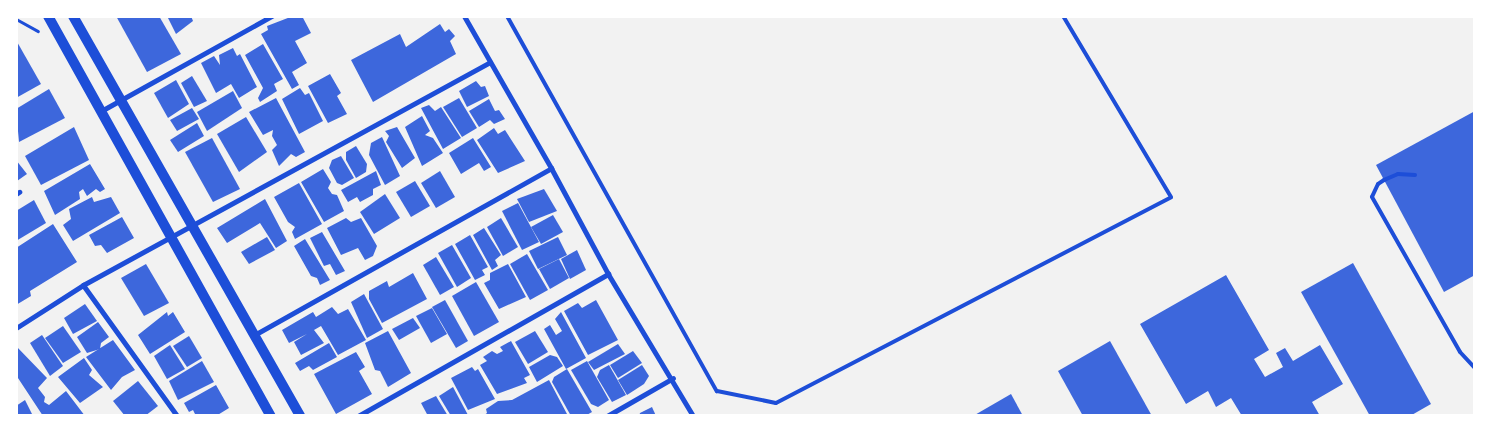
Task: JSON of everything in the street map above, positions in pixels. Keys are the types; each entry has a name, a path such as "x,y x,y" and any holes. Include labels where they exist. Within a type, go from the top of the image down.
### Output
{"main road":[{"path":"48,16 271,416"},
{"path":"73,16 300,416"}],"street":[{"path":"100,112 272,16"},
{"path":"464,16 551,168 608,274 673,378 693,416"},
{"path":"16,328 83,285 170,236 490,62"},
{"path":"254,335 551,168"},
{"path":"358,416 608,274"},
{"path":"83,285 177,416"},
{"path":"607,416 673,378"}],"lane":[{"path":"507,16 718,391 776,403 1171,197 1063,16"},
{"path":"1415,175 1398,174 1384,180 1378,184 1372,197 1460,352 1474,368"}],"building":[{"path":"116,16 159,16 181,54 147,72"},
{"path":"167,16 191,16 193,21 176,34"},
{"path":"293,16 302,16 311,33 295,41 307,63 292,72 299,85 292,89 261,34 268,30 267,26"},
{"path":"440,24 445,32 449,29 455,36 450,41 456,54 373,102 351,60 400,34 406,47"},
{"path":"16,40 41,84 16,98"},
{"path":"263,44 283,79 274,84 277,91 260,102 258,98 263,88 245,55"},
{"path":"233,48 237,56 240,54 257,87 239,98 231,84 216,93 201,63 214,56 220,65 219,55"},
{"path":"330,74 341,93 337,96 347,114 328,123 308,86"},
{"path":"192,76 207,101 194,107 181,83"},
{"path":"176,80 189,104 168,118 154,93"},
{"path":"476,81 481,87 485,86 489,96 467,107 459,91"},
{"path":"300,88 305,95 309,93 323,121 299,134 282,99"},
{"path":"49,89 65,118 19,142 16,109"},
{"path":"233,91 242,108 207,131 197,112"},
{"path":"276,98 305,152 296,157 291,154 279,166 272,150 277,145 272,136 273,130 263,135 249,112"},
{"path":"459,98 477,128 462,137 443,107"},
{"path":"489,99 495,111 499,110 505,119 494,124 490,120 479,127 469,111"},
{"path":"429,105 435,111 441,107 461,138 443,149 421,108"},
{"path":"192,108 199,119 177,131 170,120"},
{"path":"1475,111 1475,275 1444,292 1376,165"},
{"path":"422,116 430,131 425,135 433,138 443,153 422,166 405,127"},
{"path":"246,117 267,152 239,172 217,134"},
{"path":"197,123 204,136 178,152 170,140"},
{"path":"74,127 89,160 41,185 25,156"},
{"path":"397,127 415,158 402,168 386,142 389,136 385,131"},
{"path":"494,128 498,134 505,130 525,161 498,173 477,140"},
{"path":"382,137 400,176 385,185 369,155 371,143"},
{"path":"212,138 240,189 213,202 185,152"},
{"path":"473,138 491,167 484,171 479,163 461,174 449,153"},
{"path":"356,146 367,164 366,172 356,178 346,160 346,152"},
{"path":"341,156 354,178 342,185 337,183 329,168 332,160"},
{"path":"16,160 27,174 17,181 16,180"},
{"path":"90,164 105,189 100,192 96,189 87,196 83,189 79,192 80,199 55,215 44,191"},
{"path":"323,169 331,182 328,188 332,194 337,195 344,211 324,222 301,182"},
{"path":"376,171 381,185 373,189 373,195 360,202 357,197 348,202 341,190"},
{"path":"440,171 455,197 436,208 421,183"},
{"path":"415,181 430,206 411,217 396,192"},
{"path":"299,183 322,224 295,239 292,232 295,227 288,222 274,197"},
{"path":"544,189 557,211 529,222 517,199"},
{"path":"385,194 400,218 374,234 360,212"},
{"path":"92,197 94,202 111,197 120,213 73,241 63,225 71,219 69,209"},
{"path":"265,199 287,241 276,248 260,223 227,243 217,228"},
{"path":"34,200 46,223 16,241 16,211"},
{"path":"518,203 539,242 522,250 502,211"},
{"path":"553,215 563,232 541,244 531,227"},
{"path":"122,217 134,238 107,253 101,245 95,246 89,235"},
{"path":"346,218 351,222 361,218 377,246 373,256 365,260 358,248 341,255 327,228"},
{"path":"501,218 518,247 503,256 487,227"},
{"path":"53,224 77,262 30,291 31,296 16,305 16,248"},
{"path":"484,228 501,255 495,260 498,266 492,270 473,235"},
{"path":"322,232 345,271 336,275 330,264 324,266 310,238"},
{"path":"470,235 488,267 482,270 485,275 475,280 455,244"},
{"path":"267,237 275,250 249,264 241,252"},
{"path":"558,237 567,255 538,269 529,251"},
{"path":"305,239 330,280 320,285 317,278 311,276 294,246"},
{"path":"452,245 471,278 457,287 438,253"},
{"path":"577,250 586,270 570,279 561,259"},
{"path":"527,254 548,290 530,300 510,264"},
{"path":"436,257 454,287 440,295 423,265"},
{"path":"559,259 569,278 550,289 539,269"},
{"path":"1353,263 1431,404 1410,416 1370,416 1301,292"},
{"path":"146,264 169,303 144,316 121,278"},
{"path":"508,264 526,297 499,309 484,283 490,280 490,273"},
{"path":"413,273 427,299 382,323 369,299 369,291 387,281 389,287"},
{"path":"1226,275 1269,350 1254,359 1265,377 1283,367 1276,353 1285,348 1293,361 1320,345 1343,384 1312,402 1320,416 1242,416 1231,398 1216,407 1208,391 1186,404 1140,324"},
{"path":"476,282 499,322 474,336 452,296"},
{"path":"364,294 383,329 367,338 351,302"},
{"path":"445,300 468,341 456,348 432,307"},
{"path":"596,300 618,340 588,355 564,311 578,303 582,308"},
{"path":"85,304 97,321 73,334 64,318"},
{"path":"332,307 338,314 348,309 366,340 338,355 321,326 314,330 324,343 301,355 294,342 307,334 289,343 282,330 313,312 316,317"},
{"path":"432,308 447,334 431,343 416,316"},
{"path":"167,312 168,316 173,312 185,332 150,354 138,335"},
{"path":"561,312 586,358 566,369 544,329 550,325 556,335 562,331 555,319"},
{"path":"413,318 420,328 399,340 392,329"},
{"path":"98,322 109,337 101,343 100,349 87,353 77,337"},
{"path":"63,326 81,352 63,363 45,338"},
{"path":"388,331 411,373 388,387 380,371 375,370 365,343"},
{"path":"535,331 548,352 528,364 515,342"},
{"path":"42,335 63,366 50,376 30,343"},
{"path":"189,336 202,358 187,367 173,346"},
{"path":"113,340 135,370 122,377 111,390 86,357"},
{"path":"511,341 530,375 524,378 527,383 497,394 480,365 487,361 483,357 492,351 497,354 503,351 500,347"},
{"path":"1110,341 1152,416 1083,416 1058,371"},
{"path":"329,343 337,357 313,370 309,366 300,371 295,363"},
{"path":"618,344 625,354 594,370 588,362"},
{"path":"170,345 185,369 167,379 154,356"},
{"path":"16,346 47,378 38,388 45,397 44,402 49,405 66,391 85,416 43,416 16,375"},
{"path":"633,351 642,363 618,378 610,365"},
{"path":"356,352 365,367 359,371 372,394 336,414 314,374"},
{"path":"550,355 557,357 563,366 537,382 529,367"},
{"path":"84,358 92,370 89,375 103,387 80,403 58,377"},
{"path":"202,361 214,382 178,400 169,381"},
{"path":"587,361 609,400 598,407 591,404 571,370"},
{"path":"609,365 626,395 612,402 597,377 600,370"},
{"path":"642,365 649,376 644,384 627,395 618,380"},
{"path":"472,367 475,371 478,369 495,399 468,410 451,378"},
{"path":"567,369 592,412 585,416 571,416 552,382 554,377"},
{"path":"549,380 567,414 483,416 487,413 486,409 498,401 512,400"},
{"path":"138,381 158,406 145,416 125,416 113,401"},
{"path":"216,385 229,408 216,416 196,416 193,410 189,412 184,403"},
{"path":"453,387 467,416 451,416 439,396"},
{"path":"1011,394 1023,416 973,416"},
{"path":"436,396 448,416 428,416 421,403"},
{"path":"25,400 33,416 16,416 16,406"},
{"path":"652,407 656,416 639,416 640,413"}]}
